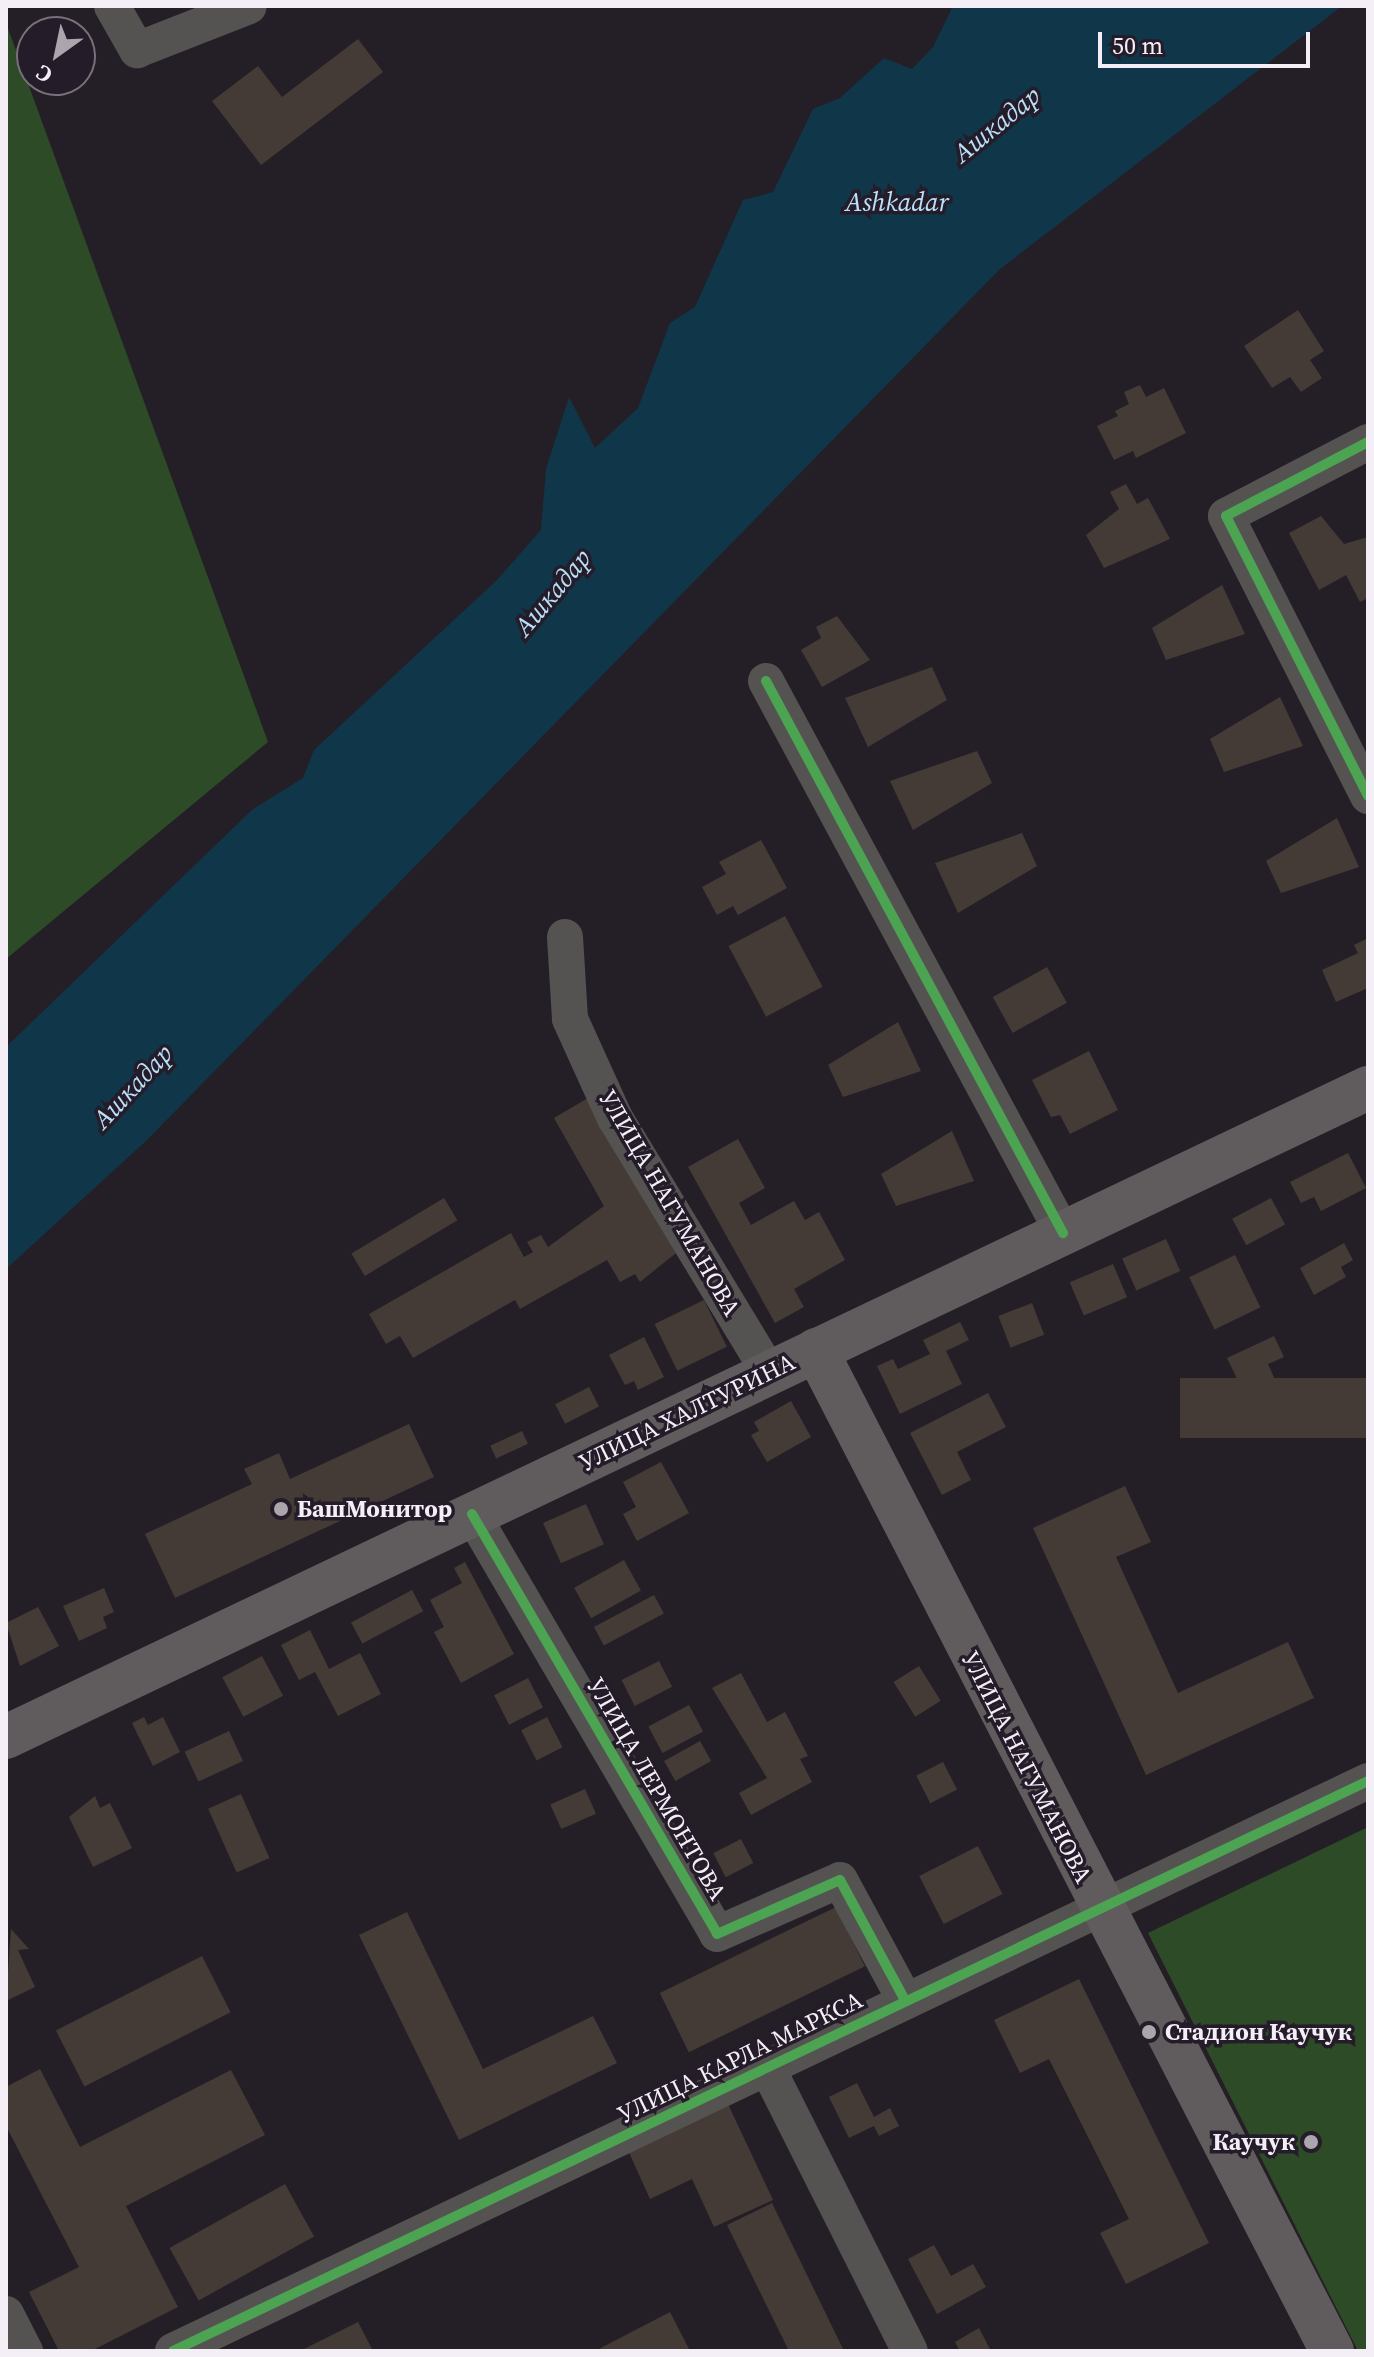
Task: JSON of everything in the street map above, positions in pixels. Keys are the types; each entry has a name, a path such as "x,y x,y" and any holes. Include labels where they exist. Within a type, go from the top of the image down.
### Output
{"main road":[{"name":"УЛИЦА ХАЛТУРИНА","path":"6,1737 1368,1088"},
{"name":"УЛИЦА НАГУМАНОВА","path":"816,1350 1098,1908 1332,2351"}],"street":[{"path":"112,6 137,50 249,6"},
{"path":"1368,442 1226,516 1368,796"},
{"path":"766,681 1063,1233"},
{"name":"УЛИЦА НАГУМАНОВА","path":"565,937 570,1019 615,1118 769,1372"},
{"name":"УЛИЦА ЛЕРМОНТОВА","path":"472,1514 717,1934 840,1880 905,2000"},
{"name":"УЛИЦА КАРЛА МАРКСА","path":"173,2351 1368,1781"},
{"path":"767,2067 910,2351"},
{"path":"6,2314 25,2351"}],"green space":[{"path":"6,23 16,50 16,96 33,96 268,742 6,959"},
{"name":"Каучук","path":"1368,1827 1368,2351 1358,2351 1148,1933"}],"water":[{"name":"Ashkadar","path":"953,6 1342,6 1000,269 147,1140 6,1269 6,1047 253,809 303,778 314,750 497,580 541,530 546,469 569,397 595,448 638,408 670,323 695,307 743,200 773,192 813,109 840,98 884,58 912,69 933,47"}],"building":[{"path":"358,39 383,72 261,165 212,101 258,66 282,97"},
{"path":"1298,310 1324,351 1310,360 1322,378 1301,392 1290,377 1272,388 1244,346"},
{"path":"1140,385 1146,397 1164,388 1186,433 1136,458 1133,451 1114,460 1097,426 1118,416 1115,411 1129,404 1124,392"},
{"path":"1126,484 1137,504 1148,498 1170,539 1104,568 1086,535 1119,509 1110,492"},
{"path":"1321,516 1344,544 1368,537 1368,598 1360,602 1346,575 1319,590 1289,533"},
{"path":"1222,585 1245,634 1166,660 1152,628"},
{"path":"837,616 870,660 822,687 801,650 821,638 816,627"},
{"path":"932,667 947,700 868,747 845,698"},
{"path":"1280,697 1303,746 1224,772 1210,739"},
{"path":"977,751 992,783 913,830 890,781"},
{"path":"1337,818 1359,867 1281,893 1266,861"},
{"path":"1022,833 1037,866 958,913 935,863"},
{"path":"761,840 787,888 738,915 733,906 717,915 702,887 726,874 719,862"},
{"path":"785,916 823,987 766,1017 728,946"},
{"path":"1368,938 1368,988 1336,1002 1322,970 1358,953 1354,945"},
{"path":"1047,967 1067,1003 1013,1033 993,997"},
{"path":"898,1022 921,1071 843,1097 828,1065"},
{"path":"1089,1051 1118,1110 1070,1134 1060,1115 1051,1117 1032,1080"},
{"path":"588,1098 676,1253 640,1282 635,1274 620,1282 607,1260 520,1309 515,1300 413,1358 400,1336 386,1344 369,1314 511,1233 524,1257 533,1252 527,1242 541,1235 548,1247 604,1206 554,1118"},
{"path":"952,1131 974,1181 896,1206 881,1174"},
{"path":"738,1139 765,1188 739,1203 751,1225 794,1201 805,1220 819,1212 845,1260 794,1289 804,1307 775,1323 688,1167"},
{"path":"1348,1153 1366,1188 1321,1211 1314,1197 1301,1203 1290,1182"},
{"path":"444,1198 457,1220 365,1276 351,1254"},
{"path":"1271,1198 1285,1224 1246,1245 1232,1219"},
{"path":"1166,1239 1180,1271 1136,1290 1122,1259"},
{"path":"1344,1243 1353,1260 1341,1267 1346,1277 1314,1295 1300,1268"},
{"path":"1235,1255 1260,1307 1215,1329 1189,1277"},
{"path":"1113,1264 1127,1297 1084,1316 1070,1282"},
{"path":"704,1300 727,1347 677,1371 655,1324"},
{"path":"1032,1303 1044,1335 1011,1348 998,1316"},
{"path":"960,1322 969,1340 946,1351 962,1384 900,1414 877,1366 893,1359 898,1369 930,1354 923,1340"},
{"path":"1274,1336 1284,1357 1268,1364 1276,1382 1258,1391 1240,1385 1227,1358"},
{"path":"644,1337 664,1377 638,1390 634,1381 625,1385 609,1355"},
{"path":"1180,1378 1368,1378 1368,1438 1180,1438"},
{"path":"589,1387 599,1407 565,1424 555,1404"},
{"path":"988,1393 1006,1427 957,1452 971,1480 942,1495 910,1433"},
{"path":"791,1401 811,1437 767,1462 751,1435 759,1431 754,1422"},
{"name":"БашМонитор","path":"409,1424 434,1477 175,1598 145,1534 252,1484 244,1469 279,1453 290,1479"},
{"path":"522,1431 528,1444 496,1458 490,1446"},
{"path":"661,1462 689,1513 637,1541 623,1514 636,1507 623,1482"},
{"path":"1125,1486 1151,1542 1116,1557 1178,1693 1288,1642 1314,1698 1146,1775 1033,1528"},
{"path":"586,1504 604,1544 561,1563 543,1523"},
{"path":"624,1560 641,1591 591,1618 574,1588"},
{"path":"465,1562 514,1654 461,1683 434,1632 444,1627 430,1600 462,1583 454,1568"},
{"path":"104,1588 114,1612 103,1617 107,1628 79,1641 63,1606"},
{"path":"412,1590 423,1611 362,1644 351,1622"},
{"path":"654,1595 664,1614 604,1645 594,1627"},
{"path":"38,1607 59,1646 20,1666 6,1623"},
{"path":"310,1630 329,1669 360,1653 381,1694 338,1716 315,1672 299,1680 281,1645"},
{"path":"262,1656 283,1696 243,1717 222,1677"},
{"path":"659,1661 672,1687 635,1706 622,1680"},
{"path":"919,1666 941,1701 915,1717 894,1682"},
{"path":"741,1673 767,1722 785,1712 808,1756 800,1759 812,1782 751,1815 739,1793 767,1778 712,1688"},
{"path":"528,1678 543,1707 509,1725 494,1695"},
{"path":"689,1705 703,1731 662,1753 648,1727"},
{"path":"144,1717 148,1725 163,1717 180,1752 153,1766 132,1723"},
{"path":"547,1717 562,1747 537,1760 521,1730"},
{"path":"229,1731 243,1761 199,1782 185,1752"},
{"path":"700,1741 711,1761 675,1781 664,1761"},
{"path":"943,1762 957,1790 930,1803 916,1776"},
{"path":"585,1789 596,1814 561,1829 550,1804"},
{"path":"241,1794 269,1858 237,1873 208,1809"},
{"path":"95,1796 100,1808 110,1803 132,1848 93,1867 69,1817"},
{"path":"741,1839 753,1863 726,1877 713,1853"},
{"path":"978,1846 1003,1894 944,1924 919,1876"},
{"path":"836,1907 865,1966 689,2052 660,1993"},
{"path":"407,1912 483,2069 593,2016 617,2063 459,2140 359,1935"},
{"path":"11,1929 29,1949 18,1950 35,1987 6,2001"},
{"path":"202,1956 231,2012 84,2087 56,2030"},
{"path":"1079,1979 1209,2243 1126,2284 1100,2233 1129,2219 1049,2059 1020,2073 994,2020"},
{"path":"40,2069 80,2147 231,2070 265,2135 126,2206 178,2307 91,2351 59,2351 29,2292 79,2267 6,2126 6,2087"},
{"path":"857,2083 874,2117 890,2108 899,2126 879,2136 874,2126 849,2138 829,2097"},
{"path":"727,2102 773,2200 714,2227 692,2179 650,2199 627,2148"},
{"path":"285,2184 314,2236 199,2300 170,2248"},
{"path":"772,2203 844,2351 789,2351 727,2225"},
{"path":"934,2245 951,2276 973,2264 986,2287 937,2314 908,2259"},
{"path":"670,2312 690,2351 595,2351"},
{"path":"358,2322 373,2351 300,2351"},
{"path":"979,2328 991,2351 960,2351 955,2342"}],"cycle path":[{"path":"1368,442 1226,516 1368,796"},
{"path":"766,681 1063,1233"},
{"path":"472,1514 717,1934 840,1880 905,2000"},
{"path":"173,2351 1368,1781"}],"place":[{"name":"БашМонитор","path":"281,1509"},
{"name":"Стадион Каучук","path":"1149,2032"},
{"name":"Каучук","path":"1311,2142"}],"water label":[{"name":"Ашкадар","path":"997,125"},
{"name":"Ашкадар","path":"553,593"},
{"name":"Ашкадар","path":"133,1087"}]}
